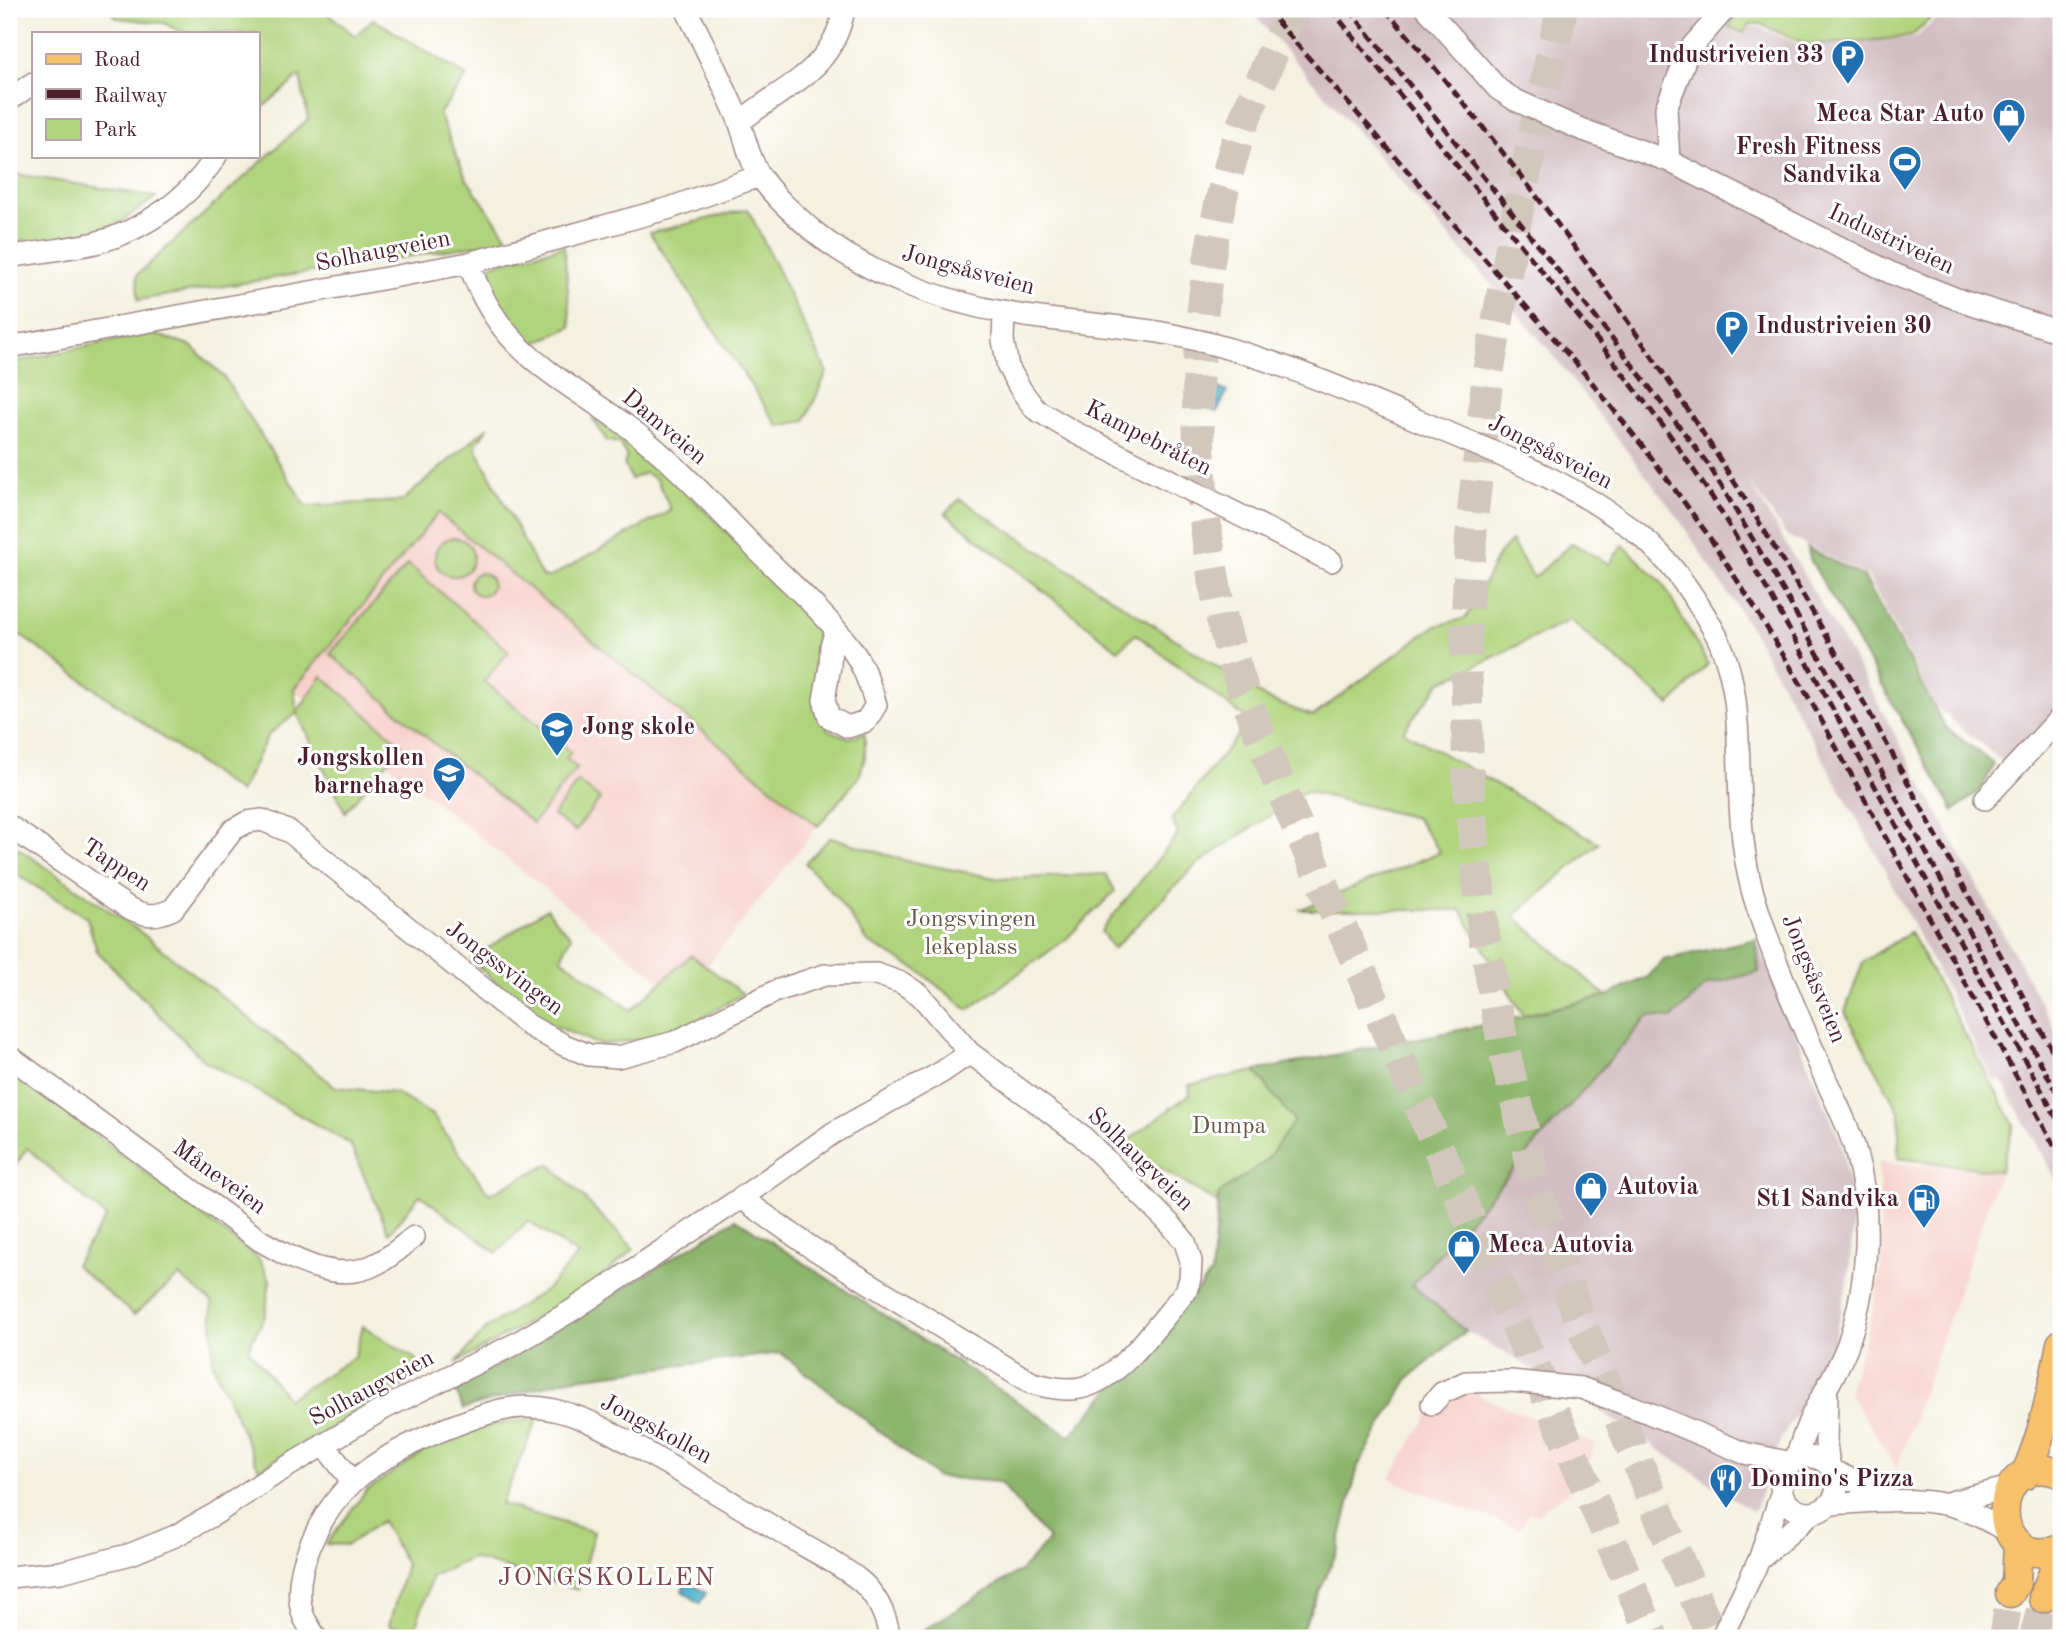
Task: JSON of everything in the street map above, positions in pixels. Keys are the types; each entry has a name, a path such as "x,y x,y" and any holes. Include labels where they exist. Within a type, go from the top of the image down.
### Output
{"main road":[{"path":"2043,1598 2061,1551 2040,1552 2028,1549 2013,1537 2004,1521 2003,1509 2006,1497 2018,1481 2039,1438 2061,1344"},
{"path":"2018,1481 2039,1470 2061,1474"},
{"path":"2010,1593 2016,1583 2013,1537"}],"street":[{"name":"Jongsåsveien","path":"686,9 740,122 747,150 760,176 814,232 854,260 928,292 1004,313 1157,332 1208,343 1336,386 1524,465 1569,488 1609,512 1643,538 1684,583 1716,635 1729,672 1736,708 1744,847 1757,907 1793,1004 1855,1147 1863,1183 1867,1232 1864,1268 1847,1344 1827,1391 1813,1413 1793,1462"},
{"path":"740,122 819,64 832,45 844,9"},
{"name":"Industriveien","path":"1427,9 1498,89 1515,100 1578,128 1669,161 1891,273 1962,301 2061,332"},
{"path":"1669,161 1666,108 1689,50 1725,9"},
{"path":"9,100 32,84"},
{"path":"9,257 95,243 131,230 163,211 192,187 214,158"},
{"name":"Solhaugveien","path":"9,347 468,263 670,208 760,176"},
{"name":"Damveien","path":"468,263 477,289 498,324 528,356 638,435 668,460 836,631"},
{"name":"Kampebråten","path":"1004,313 1003,340 1007,367 1035,409 1074,432 1331,561"},
{"path":"1985,799 2061,717"},
{"name":"Jongssvingen","path":"247,822 262,820 290,832 528,1025 589,1055 618,1057 649,1051 675,1042 794,984 825,975 848,973 876,974 911,989 934,1010 970,1053"},
{"name":"Tappen","path":"9,826 127,907 147,917 159,916 173,909 233,830 247,822"},
{"name":"Solhaugveien","path":"9,1577 61,1572 131,1554 175,1536 385,1408 515,1344 571,1311 833,1133 942,1072 970,1053 1082,1135 1116,1168 1185,1242 1191,1261 1190,1279 1186,1290 1126,1361 1103,1379 1082,1388 1055,1389 1032,1383 809,1246 741,1198"},
{"name":"Måneveien","path":"9,1056 261,1241 294,1260 325,1270 350,1272 378,1264 414,1237"},
{"path":"1432,1404 1442,1394 1466,1382 1511,1381 1581,1388 1744,1453 1793,1462"},
{"name":"Jongsåsveien","path":"1827,1391 1826,1443 1831,1468"},
{"name":"Jongskollen","path":"316,1638 303,1615 300,1588 308,1549 326,1515 353,1482 387,1458 430,1435 479,1416 526,1407 553,1409 581,1419 746,1510 859,1580 874,1596 884,1614 890,1638"},
{"path":"323,1444 353,1482"},
{"path":"1744,1453 1781,1489 1786,1501 1802,1512 1888,1501 1943,1504 1967,1511 2013,1537"},
{"path":"1721,1638 1759,1560 1781,1489 1783,1474 1793,1462 1802,1458 1816,1458 1888,1501"},
{"path":"1759,1560 1821,1509 1837,1488 1831,1468"},
{"path":"1943,1504 2018,1481"}],"shaded area":[{"path":"1249,9 1403,9 1409,16 1415,9 1740,9 1726,26 1742,35 1751,27 1758,27 1806,47 1915,38 1947,9 2061,9 2061,707 2005,764 1936,707 1868,576 1786,535 1748,479 1866,681 2061,1040 2061,1188 2001,1080 1994,1081 1874,850 1751,629 1676,515 1549,350"},
{"name":"Jong skole","path":"438,513 818,826 682,998 294,689"},
{"path":"1756,939 1841,1143 1851,1197 1853,1229 1849,1274 1833,1345 1800,1410 1783,1435 1754,1512 1562,1386 1466,1331 1412,1285 1649,1016 1672,1018 1707,985 1758,972"},
{"path":"1879,1162 2000,1171 1897,1468 1848,1392 1874,1307 1882,1263"},
{"path":"1476,1387 1480,1396 1595,1444 1584,1481 1539,1514 1529,1513 1519,1529 1390,1478 1442,1393"},
{"path":"2061,1588 2061,1638 2033,1638 2053,1596"}],"green space":[{"path":"109,9 323,9 355,36 373,19 467,76 439,114 466,178 509,240 138,300 137,275 308,119 300,76 259,110 259,32 181,32 164,23 117,18"},
{"path":"1743,9 1940,9 1912,36 1808,45 1760,24 1751,24 1743,33 1728,26"},
{"path":"9,173 156,197 104,234 48,250 25,240 9,243"},
{"path":"748,209 827,372 805,421 778,426 650,233"},
{"path":"564,246 571,327 528,346 499,312 486,285 490,265"},
{"path":"149,333 190,345 224,377 306,506 402,501 489,426 475,446 542,577 550,577 671,510 657,480 645,473 631,479 624,464 627,457 620,443 607,441 592,418 625,440 683,489 804,608 819,637 822,662 814,708 828,730 849,738 865,733 865,757 859,777 818,826 438,513 294,689 297,712 322,676 402,745 345,812 297,713 268,735 240,793 9,627 9,363"},
{"path":"960,499 1267,699 1313,716 1433,627 1466,618 1499,554 1511,541 1534,578 1572,543 1609,564 1623,545 1663,584 1708,664 1670,705 1570,620 1440,683 1403,731 1599,843 1514,916 1606,996 1523,1015 1461,910 1299,910 1440,852 1416,818 1306,791 1196,865 1113,949 1101,931 1178,834 1172,819 1249,721 1136,634 1118,650 945,513"},
{"path":"454,538 467,544 473,557 467,570 454,576 441,570 435,557 441,544"},
{"path":"1807,548 1864,577 1945,727 1994,764 1982,788 1954,811 1811,561"},
{"path":"408,564 509,651 484,681 571,752 566,759 577,768 533,823 431,741 330,654"},
{"path":"477,573 485,573 492,580 492,588 485,595 477,595 470,588 470,580"},
{"path":"578,782 600,799 575,831 553,815"},
{"name":"Jongsvingen lekeplass","path":"831,837 903,860 1000,879 1106,874 1115,891 1066,939 968,1010 919,971 868,942 837,898 805,863"},
{"path":"9,842 139,931 336,1087 395,1093 432,1115 489,1194 550,1164 634,1249 585,1291 456,1363 488,1327 547,1289 578,1255 528,1221 497,1253 420,1195 389,1233 350,1144 203,1060 97,951 87,918 9,870"},
{"path":"547,908 571,936 561,958 631,1010 691,955 743,994 673,1035 600,1045 536,1018 471,960"},
{"path":"1910,932 2014,1125 2000,1171 1898,1158 1900,1113 1845,1012 1863,962"},
{"path":"1756,939 1759,972 1707,985 1672,1018 1648,1016 1412,1285 1466,1331 1409,1378 1358,1466 1338,1550 1298,1638 925,1638 920,1632 1020,1571 1049,1540 999,1482 937,1477 781,1353 568,1379 463,1409 455,1389 736,1219 1070,1436 1211,1274 1219,1194 1265,1162 1294,1121 1255,1071 1499,1022 1606,996 1648,977 1664,960"},
{"path":"9,1069 259,1259 270,1280 265,1316 248,1348 288,1399 354,1357 363,1326 420,1362 410,1382 259,1469 213,1364 212,1302 179,1276 134,1315 75,1265 106,1217 27,1148 14,1168 13,1128 9,1117"},
{"name":"Dumpa","path":"1255,1071 1295,1121 1265,1162 1219,1194 1218,1203 1122,1145 1190,1094 1189,1085"},
{"path":"538,1418 501,1504 594,1532 578,1590 472,1558 432,1576 414,1632 389,1625 406,1564 382,1521 347,1545 326,1544 366,1491 437,1442 484,1426"}],"water":[{"path":"1216,387 1227,392 1217,412 1206,407"},
{"path":"1195,440 1206,445 1196,466 1185,460"},
{"path":"687,1581 706,1593 700,1603 682,1591"}],"tunnel":[{"path":"1294,9 1272,53 1239,135 1211,249 1203,308 1198,426 1201,485 1218,601 1238,676 1284,796 1653,1638"},
{"path":"1562,9 1520,198 1488,373 1472,521 1466,631 1468,780 1483,930 1503,1046 1539,1197 1578,1316 1669,1539 1713,1638"},
{"path":"2003,1638 2010,1593"},
{"path":"2033,1638 2043,1598"}],"railway":[{"path":"1266,9 1586,375 1708,535 1812,703 2061,1158"},
{"path":"1331,9 1602,346 1669,434 1712,497 1772,598 2061,1126"},
{"path":"1349,9 1612,338 1710,467 1784,592 2061,1100"},
{"path":"1385,9 1489,135 1587,264 1724,466 1806,600 2061,1066"}],"place":[{"name":"Industriveien 33","path":"1848,86"},
{"name":"Meca Star Auto","path":"2009,145"},
{"name":"Fresh Fitness Sandvika","path":"1905,192"},
{"name":"Industriveien 30","path":"1732,357"},
{"name":"Jong skole","path":"557,758"},
{"name":"Jongskollen barnehage","path":"449,803"},
{"name":"Autovia","path":"1591,1218"},
{"name":"St1 Sandvika","path":"1924,1230"},
{"name":"Meca Autovia","path":"1464,1276"},
{"name":"Domino's Pizza","path":"1726,1510"}],"district":[{"name":"JONGSKOLLEN","path":"607,1578"}]}
